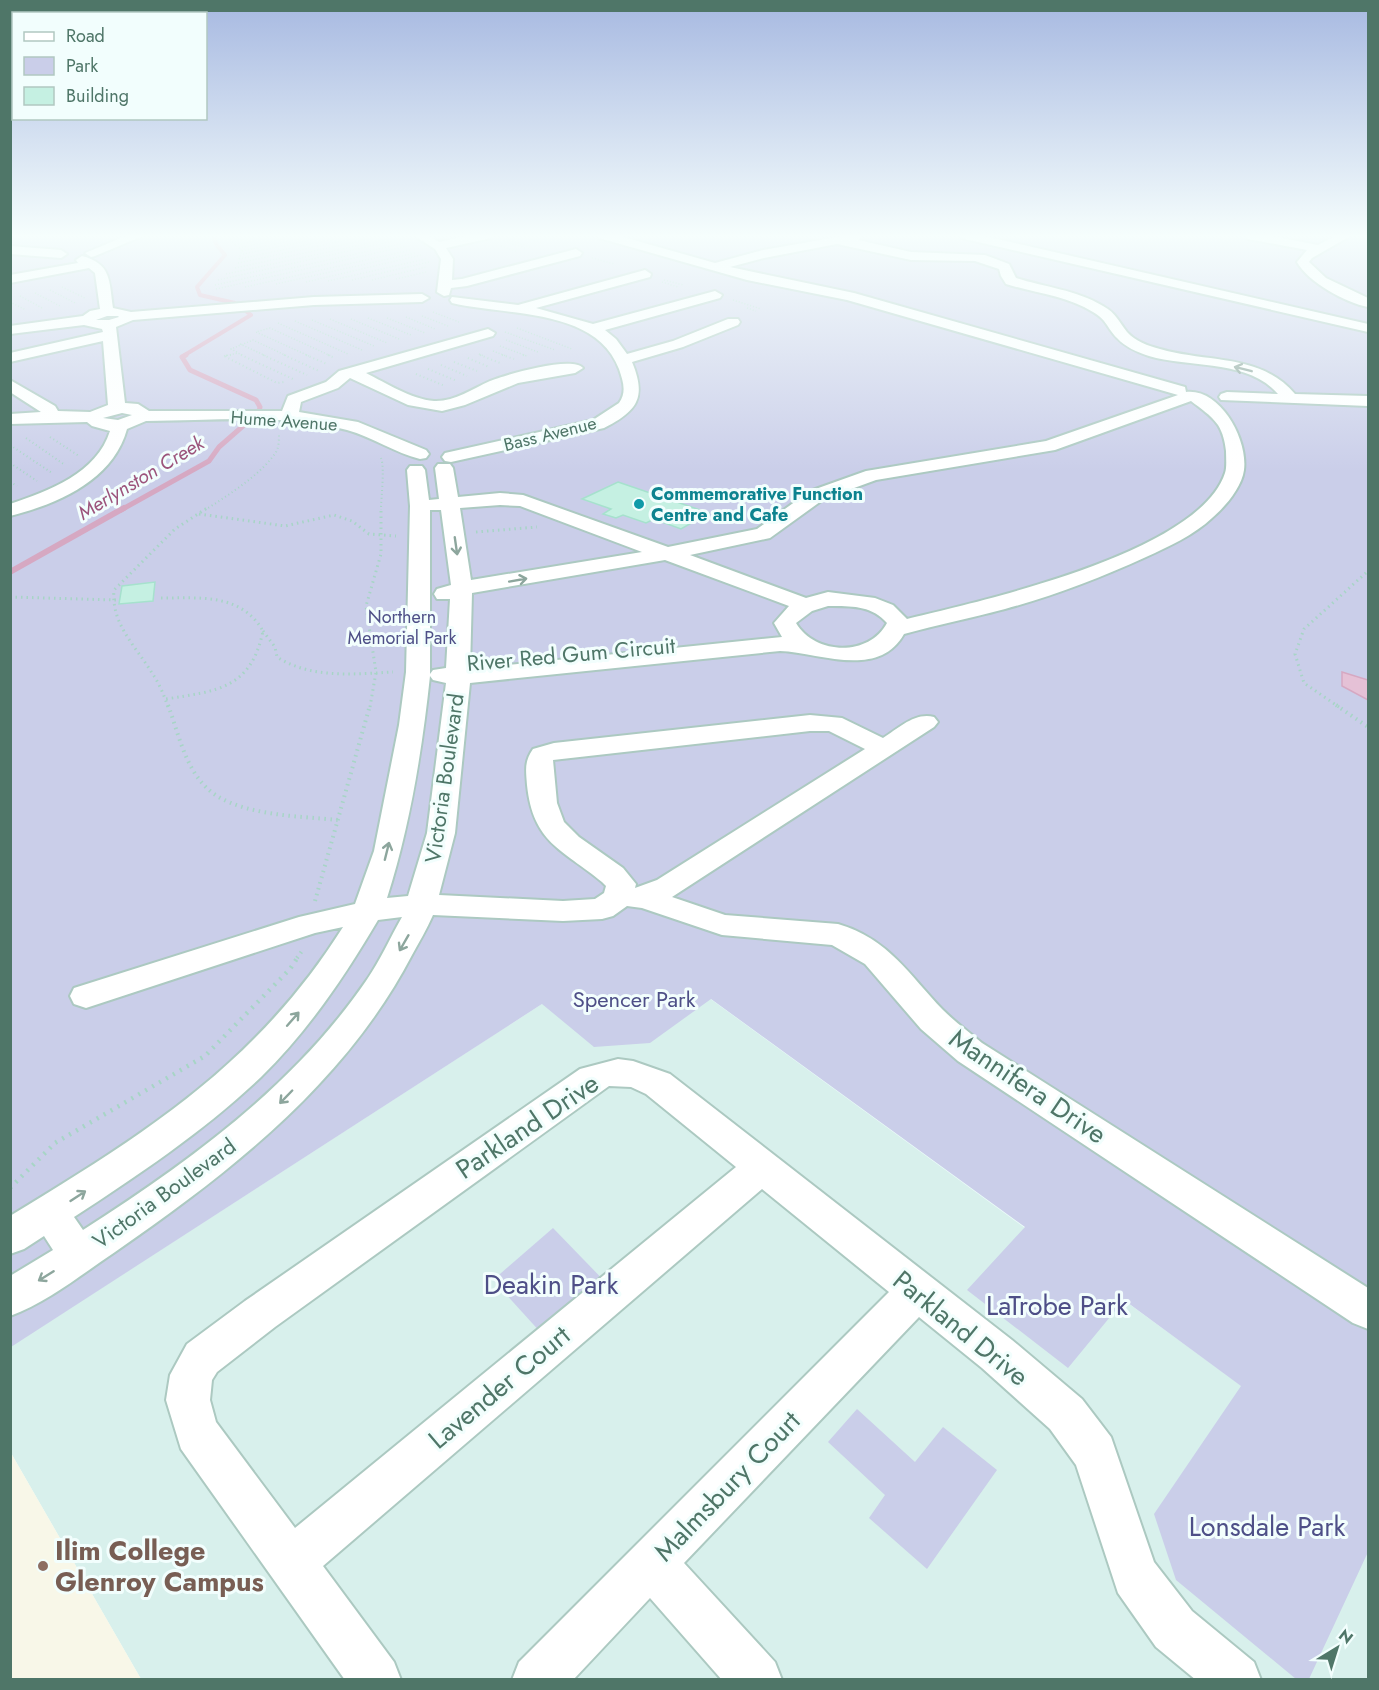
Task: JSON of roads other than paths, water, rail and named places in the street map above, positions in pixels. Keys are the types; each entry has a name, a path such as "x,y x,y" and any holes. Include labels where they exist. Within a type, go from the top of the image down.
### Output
{"lane":[{"path":"10,510 45,498 69,476 107,457 118,438 118,417 107,314"},
{"path":"10,358 108,324 118,314"},
{"path":"124,314 129,316 143,314"},
{"name":"Bass Avenue","path":"433,462 565,433 612,417 629,405 633,399 631,379 623,360 610,340 592,329 569,320 539,314"},
{"path":"592,329 647,314"},
{"path":"914,314 1132,375 1223,397 1368,402"},
{"path":"1106,314 1113,320 1124,338 1138,346 1168,356 1230,366 1263,375 1279,383 1291,399"},
{"path":"1306,314 1368,328"},
{"path":"10,330 87,320 96,324 108,324"},
{"path":"623,360 678,344 734,322"},
{"path":"283,417 294,399 308,387 332,385 351,372 493,331"},
{"path":"351,372 419,402 434,406 454,402 488,387 528,374 575,368"},
{"path":"10,385 50,410 53,416"},
{"path":"420,603 692,565 763,534 817,495 835,486 873,475 1049,446 1189,390"},
{"path":"895,621 890,639 878,647 849,655 830,653 804,645 788,633 785,623 791,615 806,605 828,598 865,602 895,621 933,618 999,604 1128,557 1195,522 1224,493 1235,472 1234,441 1223,397"},
{"name":"Hume Avenue","path":"118,417 138,409 143,414 142,416 283,417 350,426 383,436 433,462"},
{"path":"10,419 53,416 94,417 94,422 98,424 118,417"},
{"name":"Victoria Boulevard","path":"10,1298 78,1256 198,1174 272,1111 328,1054 363,1009 400,952 423,904 440,841 458,670 461,598 450,503 433,462"},
{"name":"Victoria Boulevard","path":"10,1237 131,1161 204,1107 250,1066 296,1016 340,957 368,911 388,851 412,724 418,672 420,506 433,462"},
{"path":"420,506 500,499 523,501 806,605"},
{"path":"461,598 665,554 726,549 759,551"},
{"name":"River Red Gum Circuit","path":"458,670 711,641 787,628"},
{"name":"River Red Gum Circuit","path":"418,672 780,644 804,645"},
{"path":"86,996 310,924 368,911 423,904 563,911 602,909 667,887 926,722"},
{"path":"631,898 611,872 554,831 546,814 538,763 542,755 554,751 810,723 833,723 884,748"},
{"name":"Mannifera Drive","path":"631,898 722,925 838,935 876,956 933,1020 970,1052 1368,1310"},
{"name":"Parkland Drive","path":"376,1680 197,1432 188,1400 191,1375 202,1358 260,1314 592,1079 609,1071 639,1074 658,1084 916,1292 997,1354 1066,1414 1095,1453 1135,1576 1174,1629 1236,1680"},
{"name":"Lavender Court","path":"292,1561 762,1167"},
{"path":"51,1213 78,1256"},
{"name":"Malmsbury Court","path":"537,1680 916,1292"},
{"path":"652,1564 757,1680"}],"waterway":[{"name":"Merlynston Creek","path":"183,356 251,315 249,314"},
{"name":"Merlynston Creek","path":"121,510 209,461 219,447 259,412 260,407 256,400 190,370 182,357 186,355"},
{"name":"Merlynston Creek","path":"10,572 124,508"}],"place":[{"name":"Commemorative Function Centre and Cafe","path":"639,504"},
{"name":"Ilim College Glenroy Campus","path":"43,1566"}],"park label":[{"name":"Northern Memorial Park","path":"402,627"},
{"name":"Spencer Park","path":"634,999"},
{"name":"Deakin Park","path":"551,1284"},
{"name":"LaTrobe Park","path":"1057,1305"},
{"name":"Lonsdale Park","path":"1267,1526"}]}
